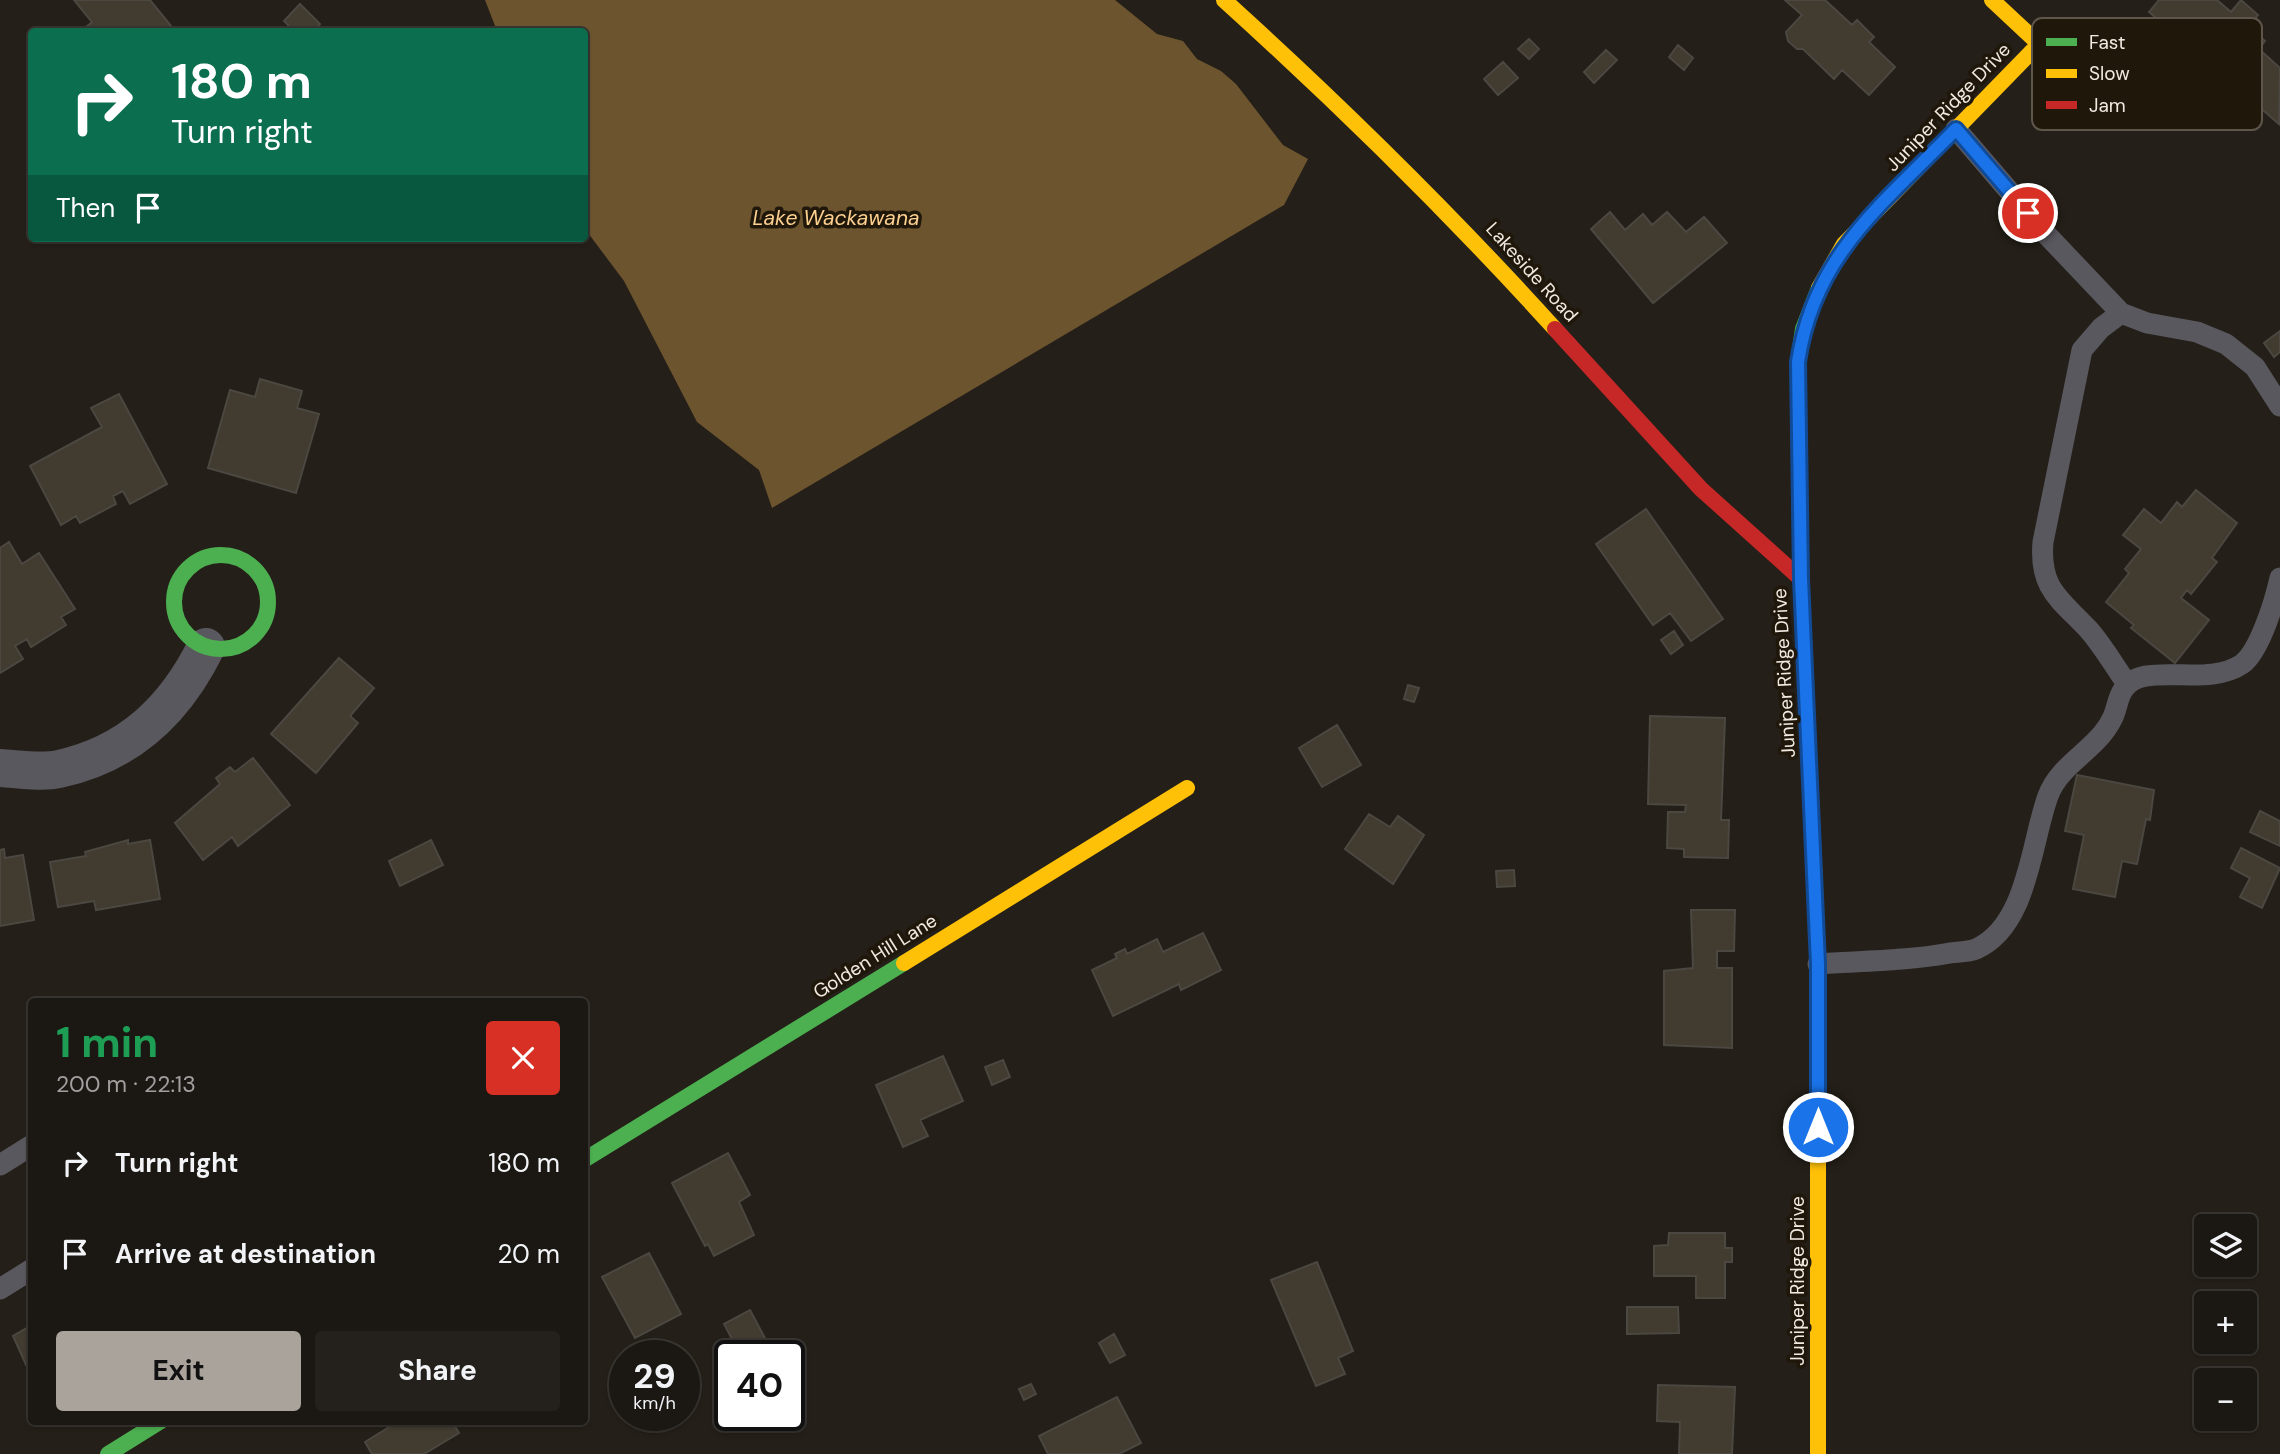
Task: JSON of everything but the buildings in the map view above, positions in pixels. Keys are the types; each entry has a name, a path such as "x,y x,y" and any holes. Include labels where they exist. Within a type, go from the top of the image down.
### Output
{"street":[{"name":"Lakeside Road","path":"1224,0 1341,106 1460,224 1701,489 1801,579"},
{"name":"Juniper Ridge Drive","path":"1992,0 2032,37"},
{"name":"Juniper Ridge Drive","path":"1818,1454 1818,964 1801,579 1798,362 1803,329 1818,290 1844,243 2032,51"},
{"path":"212,556 242,560 254,569 263,582 267,612 260,627 250,638 237,646 222,649 206,647 192,639 182,628 174,599 177,584 197,561 212,556"},
{"path":"0,768 57,770 108,752 155,722 190,680 206,647"},
{"name":"Golden Hill Lane","path":"588,1158 1187,788"},
{"path":"108,1454 155,1425"}],"lane":[{"path":"1956,129 2046,234 2121,313 2147,323 2197,332 2226,344 2255,367 2280,406"},
{"path":"2121,313 2101,328 2082,350 2043,542 2041,566 2057,600 2090,631 2127,684"},
{"path":"1818,964 1930,957 1976,949 1997,932 2019,900 2055,781 2095,741 2112,719 2117,700 2127,684 2143,676 2203,677 2222,674 2244,662 2273,612 2280,578"},
{"path":"0,1165 28,1148"},
{"path":"0,1289 28,1272"}],"water":[{"name":"Lake Wackawana","path":"485,0 1115,0 1157,34 1183,41 1197,59 1221,71 1236,84 1283,145 1308,159 1284,205 772,508 759,470 697,422 624,281 588,233 588,28 496,28"}],"traffic: fast":[{"path":"1814,865 1801,579 1798,362 1803,329 1819,288"},
{"path":"221,555 239,559 254,569 264,584 268,602 264,620 254,635 239,645 221,649 203,645 188,635 178,620 174,602 178,584 188,569 203,559 221,555"},
{"path":"588,1158 904,963"},
{"path":"108,1454 155,1425"}],"traffic: slow":[{"path":"1224,0 1394,160 1555,329"},
{"path":"1992,0 2032,37"},
{"path":"1819,288 1844,244 2032,51"},
{"path":"904,963 1187,788"},
{"path":"1814,865 1818,964 1818,1454"}],"traffic: jam":[{"path":"1555,329 1701,489 1801,579"}],"route":[{"path":"1818,1127 1818,964 1801,579 1798,362 1803,329 1818,290 1844,243 1956,129 2028,213"}]}
